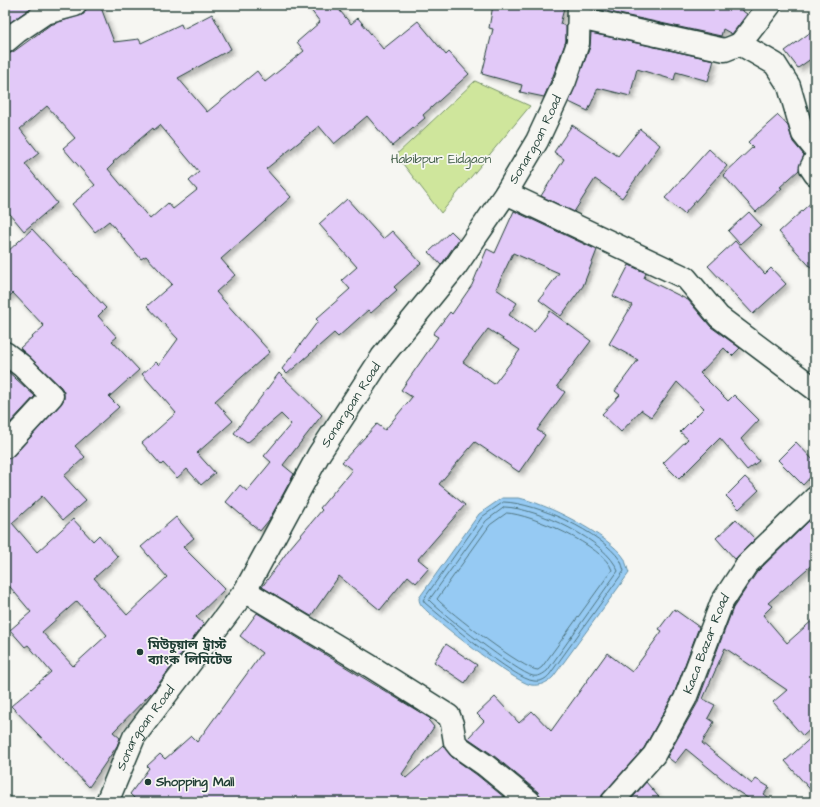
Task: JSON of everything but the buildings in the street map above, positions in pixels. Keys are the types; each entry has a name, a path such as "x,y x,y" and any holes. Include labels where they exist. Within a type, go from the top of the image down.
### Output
{"street":[{"path":"5,42 44,14 76,5"},
{"path":"579,12 725,50 740,44 770,5"},
{"name":"Sonargoan Road","path":"107,802 134,737 246,591 319,454 382,357 456,266 506,193 537,140 565,81 578,43 579,12"},
{"path":"740,44 775,64 789,86 803,134 815,149"},
{"path":"815,160 811,168 815,174"},
{"path":"506,193 686,278 719,317 815,389"},
{"path":"5,353 22,366 52,396 5,448"},
{"name":"Kaca Bazar Road","path":"612,802 654,755 685,699 722,602 747,564 815,498"},
{"path":"246,591 449,716 455,742 459,747 485,765 530,802"}],"green space":[{"name":"Habibpur Eidgaon","path":"475,81 530,106 441,213 396,155"}],"water":[{"path":"502,498 518,498 529,501 544,506 576,521 591,530 616,549 624,558 629,573 553,677 540,684 531,685 522,681 492,662 430,614 422,606 419,600 479,514"}],"place":[{"name":"মিউচুয়াল ট্রাস্ট ব্যাংক লিমিটেড","path":"140,652"},
{"name":"Shopping Mall","path":"148,782"}]}
